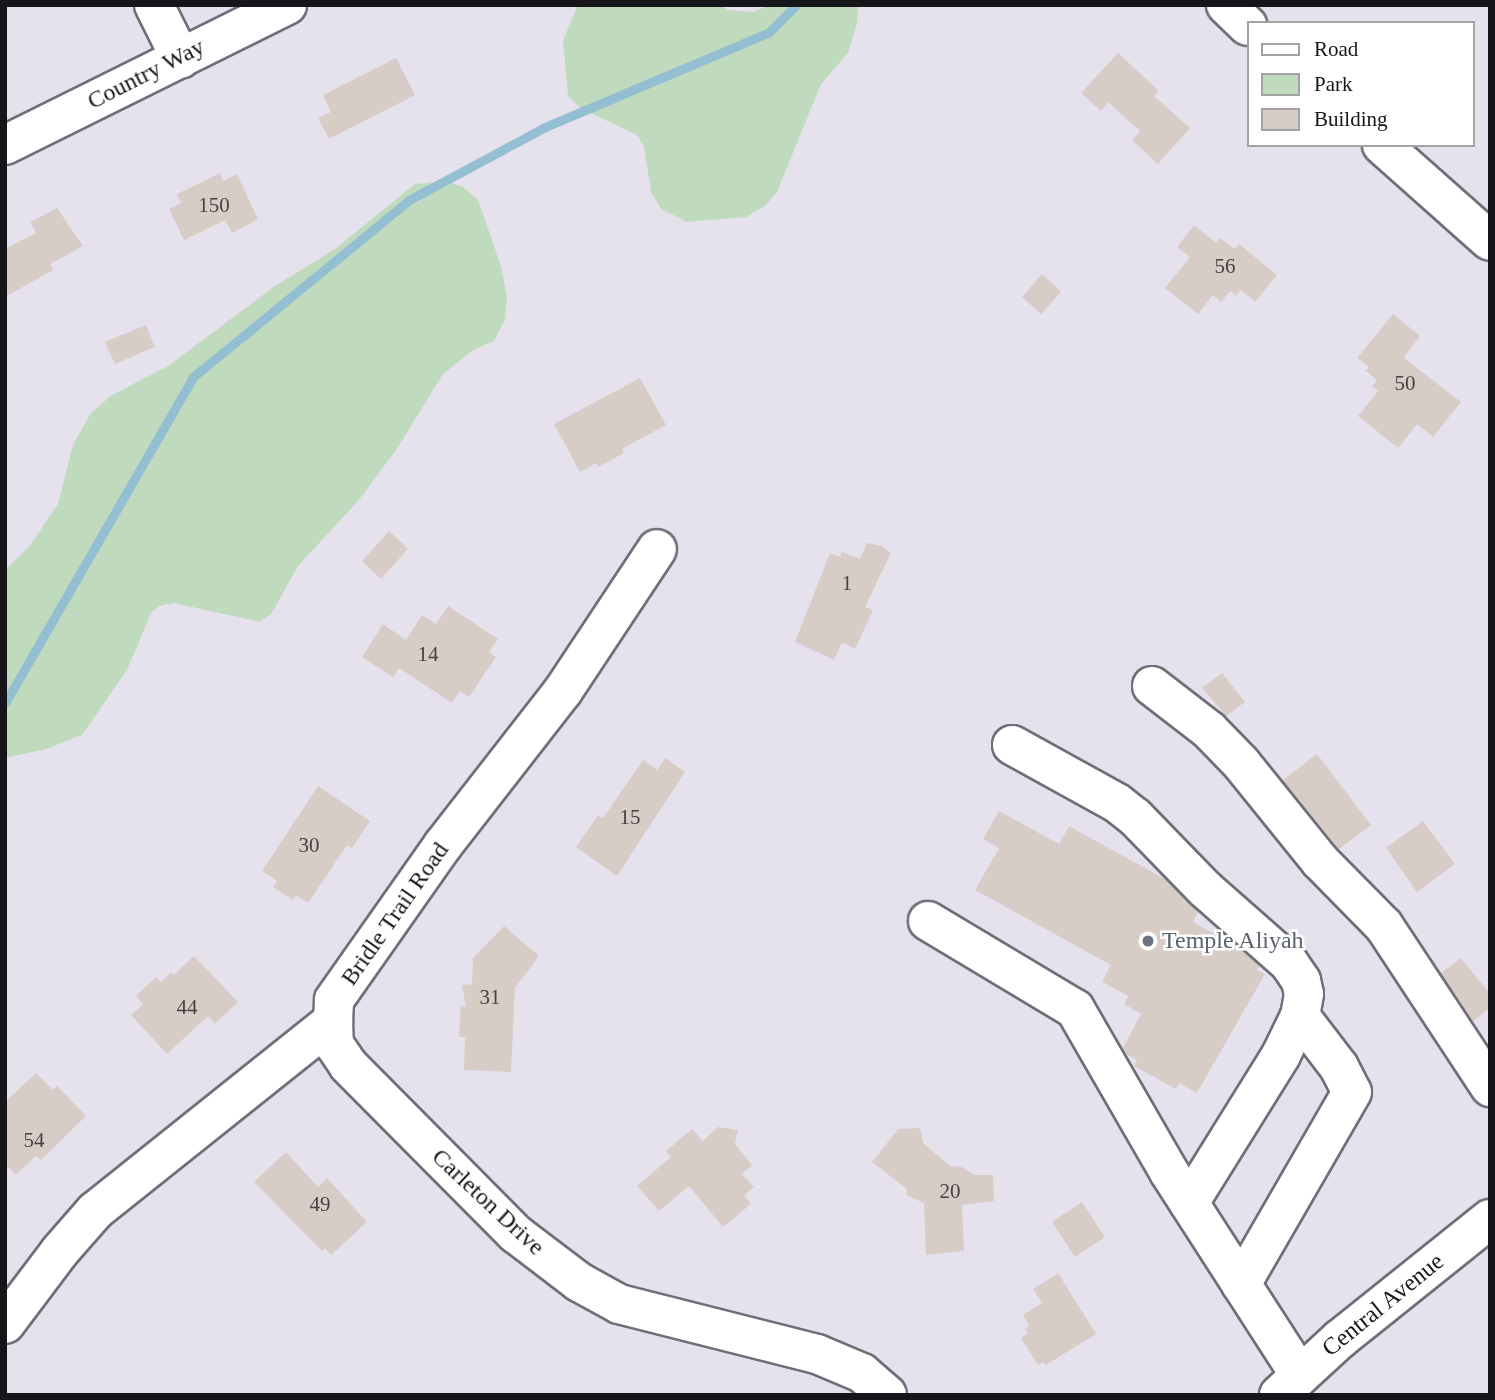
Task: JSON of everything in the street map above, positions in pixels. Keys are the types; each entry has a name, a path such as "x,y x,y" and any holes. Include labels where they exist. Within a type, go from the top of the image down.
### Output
{"street":[{"path":"154,5 181,59"},
{"name":"Country Way","path":"5,145 287,5"},
{"path":"1226,5 1246,24"},
{"path":"1384,147 1490,241"},
{"name":"Bridle Trail Road","path":"332,1021 334,1000 443,845 564,691 657,549"},
{"path":"1152,686 1209,730 1233,755 1320,861 1384,926 1490,1087"},
{"path":"1012,745 1117,803 1135,817 1220,904 1289,962 1301,981 1304,994 1300,1016 1281,1055 1189,1203"},
{"path":"928,921 1075,1009 1189,1203 1241,1284 1289,1385"},
{"path":"1241,1284 1352,1092 1339,1067 1300,1016"},
{"path":"5,1324 60,1251 95,1211 332,1021"},
{"name":"Carleton Drive","path":"332,1021 334,1044 348,1065 516,1234 579,1282 619,1304 817,1354 862,1373 887,1395"},
{"name":"Central Avenue","path":"1289,1385 1490,1219"}],"green space":[{"path":"578,5 721,5 728,10 753,12 770,5 858,5 857,23 848,53 821,84 777,192 765,206 746,217 687,222 661,209 651,192 644,146 637,135 580,108 568,96 563,40"},
{"path":"447,181 463,187 478,200 501,266 507,297 505,319 494,341 473,350 443,374 396,450 358,501 298,566 271,614 260,622 174,603 159,606 151,613 127,670 82,735 46,749 5,758 5,570 29,547 58,504 73,445 91,413 112,395 168,366 275,286 335,249 415,184"}],"building":[{"path":"1118,53 1159,91 1154,96 1190,128 1158,164 1132,140 1140,131 1108,102 1101,111 1081,93"},
{"path":"396,58 415,95 329,139 318,118 331,112 323,95"},
{"path":"220,173 223,181 237,174 258,219 232,233 225,220 184,240 169,209 181,203 177,194"},
{"path":"57,208 83,246 50,264 53,270 5,297 5,249 36,233 30,222"},
{"path":"1194,225 1216,243 1220,238 1234,249 1239,244 1277,275 1255,302 1241,290 1236,296 1230,291 1221,302 1213,295 1198,314 1165,288 1190,257 1177,247"},
{"path":"1042,274 1061,292 1041,314 1022,297"},
{"path":"1393,314 1420,336 1404,358 1461,402 1433,437 1417,424 1398,448 1358,416 1378,391 1372,386 1377,380 1366,371 1369,367 1357,358"},
{"path":"146,325 155,347 115,364 105,342"},
{"path":"640,378 666,425 622,449 624,453 598,467 596,463 580,472 554,424"},
{"path":"389,531 408,549 381,579 362,561"},
{"path":"867,543 882,546 891,553 865,607 873,610 855,649 842,642 834,660 795,642 830,553 840,557 842,552 860,559"},
{"path":"448,606 498,639 489,652 496,657 469,697 460,691 452,703 399,668 393,677 362,657 383,624 406,640 422,615 436,624"},
{"path":"1222,673 1245,702 1226,716 1202,688"},
{"path":"1317,754 1371,825 1339,849 1283,780"},
{"path":"665,758 685,772 617,876 576,847 598,815 603,818 643,760 657,770"},
{"path":"318,786 370,821 352,848 347,845 308,903 296,895 293,900 273,887 277,881 262,871"},
{"name":"Temple Aliyah","path":"999,811 1059,844 1069,826 1165,879 1198,912 1193,922 1237,947 1260,966 1257,970 1265,974 1197,1093 1179,1083 1176,1089 1134,1066 1137,1060 1126,1054 1123,1048 1141,1014 1124,1004 1128,996 1102,982 1111,965 975,890 999,848 983,839"},
{"path":"1423,821 1455,864 1417,892 1386,848"},
{"path":"504,926 539,956 515,988 511,1072 464,1070 465,1037 459,1037 461,1006 466,1007 462,985 472,984 473,958"},
{"path":"194,956 238,1002 215,1024 208,1016 167,1054 131,1015 143,1004 136,996 156,977 161,982 171,972 174,975"},
{"path":"1461,958 1490,994 1490,1008 1473,1021 1441,973"},
{"path":"36,1073 53,1090 57,1086 86,1116 41,1160 36,1156 16,1175 5,1164 5,1102"},
{"path":"718,1127 738,1130 735,1144 752,1165 742,1174 754,1187 744,1195 751,1204 723,1227 689,1186 659,1211 637,1186 671,1157 666,1151 692,1129 703,1141"},
{"path":"920,1128 923,1143 950,1166 962,1167 974,1175 993,1175 994,1201 962,1205 964,1251 926,1255 924,1203 906,1195 907,1189 872,1162 898,1129"},
{"path":"286,1152 318,1187 327,1178 367,1222 331,1255 325,1248 322,1251 254,1182"},
{"path":"1082,1202 1105,1237 1075,1257 1052,1222"},
{"path":"1058,1273 1096,1334 1046,1365 1043,1362 1038,1365 1021,1338 1028,1333 1025,1329 1029,1326 1023,1315 1042,1303 1033,1289"}],"waterway":[{"path":"5,703 193,377 409,200 545,127 768,33 796,5"}],"place":[{"name":"Temple Aliyah","path":"1148,941"}]}
